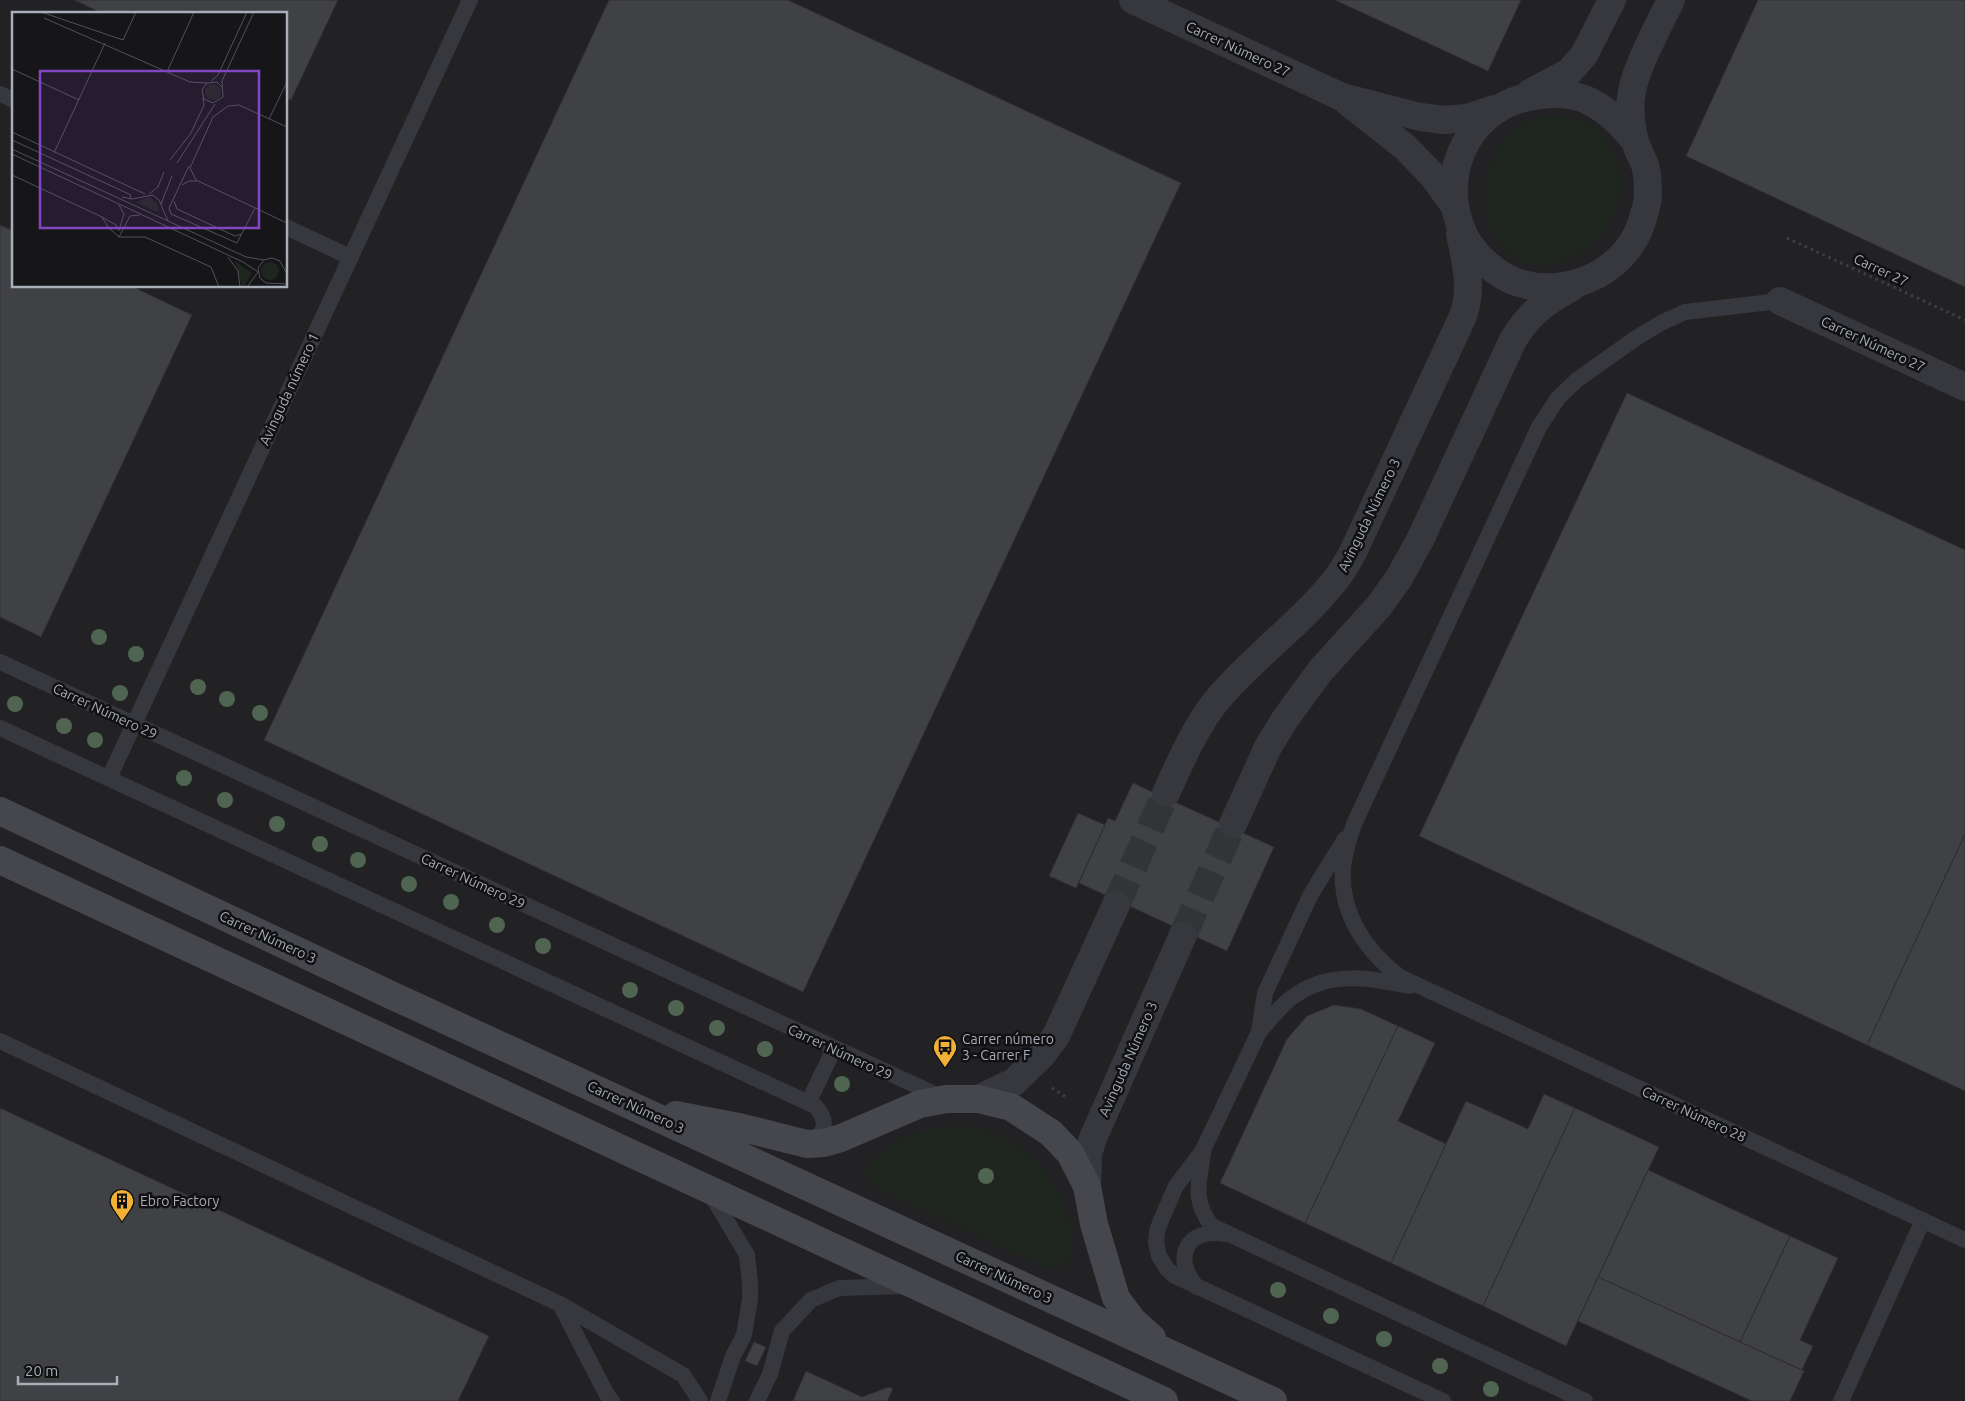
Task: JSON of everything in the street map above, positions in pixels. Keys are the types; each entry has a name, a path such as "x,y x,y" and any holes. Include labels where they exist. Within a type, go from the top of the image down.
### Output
{"main road":[{"name":"Carrer Número 3","path":"0,811 636,1108 1273,1401"},
{"path":"0,860 1164,1401"},
{"path":"636,1108 739,1127 807,1144 824,1143 842,1138 920,1104 946,1099 978,1099 1010,1107 1051,1133 1070,1153 1087,1186 1094,1224 1116,1298 1133,1321 1166,1351"}],"street":[{"path":"1456,213 1453,196 1454,172 1462,148 1478,125 1499,107 1525,96 1569,72 1584,55 1612,0"},
{"path":"1233,824 1268,747 1285,719 1320,670 1379,606 1399,578 1420,540 1520,327 1534,311 1550,299 1605,272 1627,252 1642,226 1648,198 1646,168 1635,141 1630,111 1632,90 1671,0"},
{"name":"Carrer Número 27","path":"1137,1 1342,98 1420,117 1444,120 1467,118 1499,107"},
{"path":"1525,96 1556,93 1587,100 1614,117 1635,141"},
{"name":"Carrer Número 27","path":"1342,98 1405,147 1433,176 1456,213 1471,247 1492,269 1518,283 1548,288 1578,284"},
{"name":"Avinguda Número 3","path":"1166,793 1198,728 1216,701 1233,682 1314,604 1338,577 1353,552 1466,306 1469,276 1456,213"},
{"name":"Carrer Número 27","path":"1780,301 1965,387"},
{"path":"978,1099 1014,1082 1041,1056 1056,1036 1116,905"},
{"name":"Avinguda Número 3","path":"1087,1186 1088,1154 1092,1138 1183,935"}],"lane":[{"name":"Avinguda número 1","path":"109,778 470,0"},
{"path":"0,94 12,99"},
{"path":"288,229 350,257"},
{"path":"1443,1401 1175,1276 1159,1256 1156,1243 1160,1220 1176,1186 1203,1150 1259,1032 1265,993 1311,894 1354,824 1539,427 1558,398 1577,380 1636,338 1661,323 1685,312 1780,301"},
{"name":"Carrer Número 29","path":"0,662 924,1091 946,1099"},
{"path":"0,728 808,1103 819,1110 823,1116 825,1127 819,1137 807,1144"},
{"path":"1354,824 1343,869 1343,888 1348,910 1355,927 1382,964 1400,977 1423,989"},
{"path":"1259,1032 1295,994 1332,980 1351,978 1380,980 1423,989"},
{"name":"Carrer Número 28","path":"1423,989 1965,1240"},
{"path":"0,1041 560,1304 683,1375 700,1401"},
{"path":"808,1103 834,1049"},
{"path":"1203,1150 1197,1196 1203,1216 1212,1226 1225,1234 1584,1401"},
{"path":"708,1189 747,1255 750,1282 750,1299 744,1335 733,1356 718,1401"},
{"path":"1841,1401 1923,1220"},
{"path":"1197,1287 1188,1277 1185,1268 1185,1256 1188,1246 1194,1238 1202,1233 1212,1231 1225,1234"},
{"path":"757,1401 770,1374 782,1331 811,1300 839,1288 916,1286"},
{"path":"560,1304 607,1396 612,1401"}],"path":[{"name":"Carrer 27","path":"1787,238 1965,320"}],"shaded area":[{"path":"0,0 1965,0 1965,1401 0,1401"},
{"path":"1561,115 1588,123 1608,143 1620,174 1618,203 1606,229 1585,250 1561,263 1535,265 1510,255 1491,230 1486,215 1486,183 1490,167 1497,152 1506,138 1517,128 1531,120"},
{"path":"949,1127 976,1128 1011,1142 1037,1163 1048,1175 1057,1189 1069,1221 1071,1245 1070,1259 1067,1262 1058,1267 1043,1266 877,1188 868,1179 866,1172 868,1166 873,1159 889,1147 922,1131"}],"building":[{"path":"74,0 338,0 291,100 288,99 288,12 100,12"},
{"path":"609,0 788,0 1181,183 803,992 264,740"},
{"path":"1335,0 1521,0 1488,71"},
{"path":"1758,0 1965,0 1965,287 1686,156"},
{"path":"0,225 12,230 12,288 135,288 192,315 41,637 0,617"},
{"path":"1627,393 1965,550 1965,834 1867,1045 1419,836"},
{"path":"1133,783 1274,847 1227,951 1079,883 1108,818 1115,821"},
{"path":"1078,813 1105,825 1076,888 1049,876"},
{"path":"1965,834 1965,1091 1867,1045"},
{"path":"1334,1005 1361,1009 1398,1026 1305,1223 1220,1183 1287,1039 1307,1016"},
{"path":"1398,1026 1435,1043 1398,1121 1446,1144 1391,1263 1305,1223"},
{"path":"1544,1094 1575,1108 1483,1306 1391,1263 1466,1101 1528,1129"},
{"name":"Ebro Factory","path":"0,1108 489,1336 458,1401 0,1401"},
{"path":"1575,1108 1659,1147 1566,1346 1483,1306"},
{"path":"1648,1170 1790,1236 1740,1342 1598,1277"},
{"path":"1790,1236 1838,1258 1800,1340 1813,1346 1802,1370 1740,1342"},
{"path":"1598,1277 1804,1371 1790,1401 1752,1401 1578,1321"},
{"path":"754,1342 766,1347 757,1366 745,1361"},
{"path":"806,1371 862,1397 889,1387 893,1389 887,1401 793,1401"}],"tunnel":[{"path":"1116,905 1166,793"},
{"path":"1183,935 1233,824"}],"place":[{"name":"Carrer número 3 - Carrer F","path":"945,1068"},
{"name":"Ebro Factory","path":"122,1222"}]}
